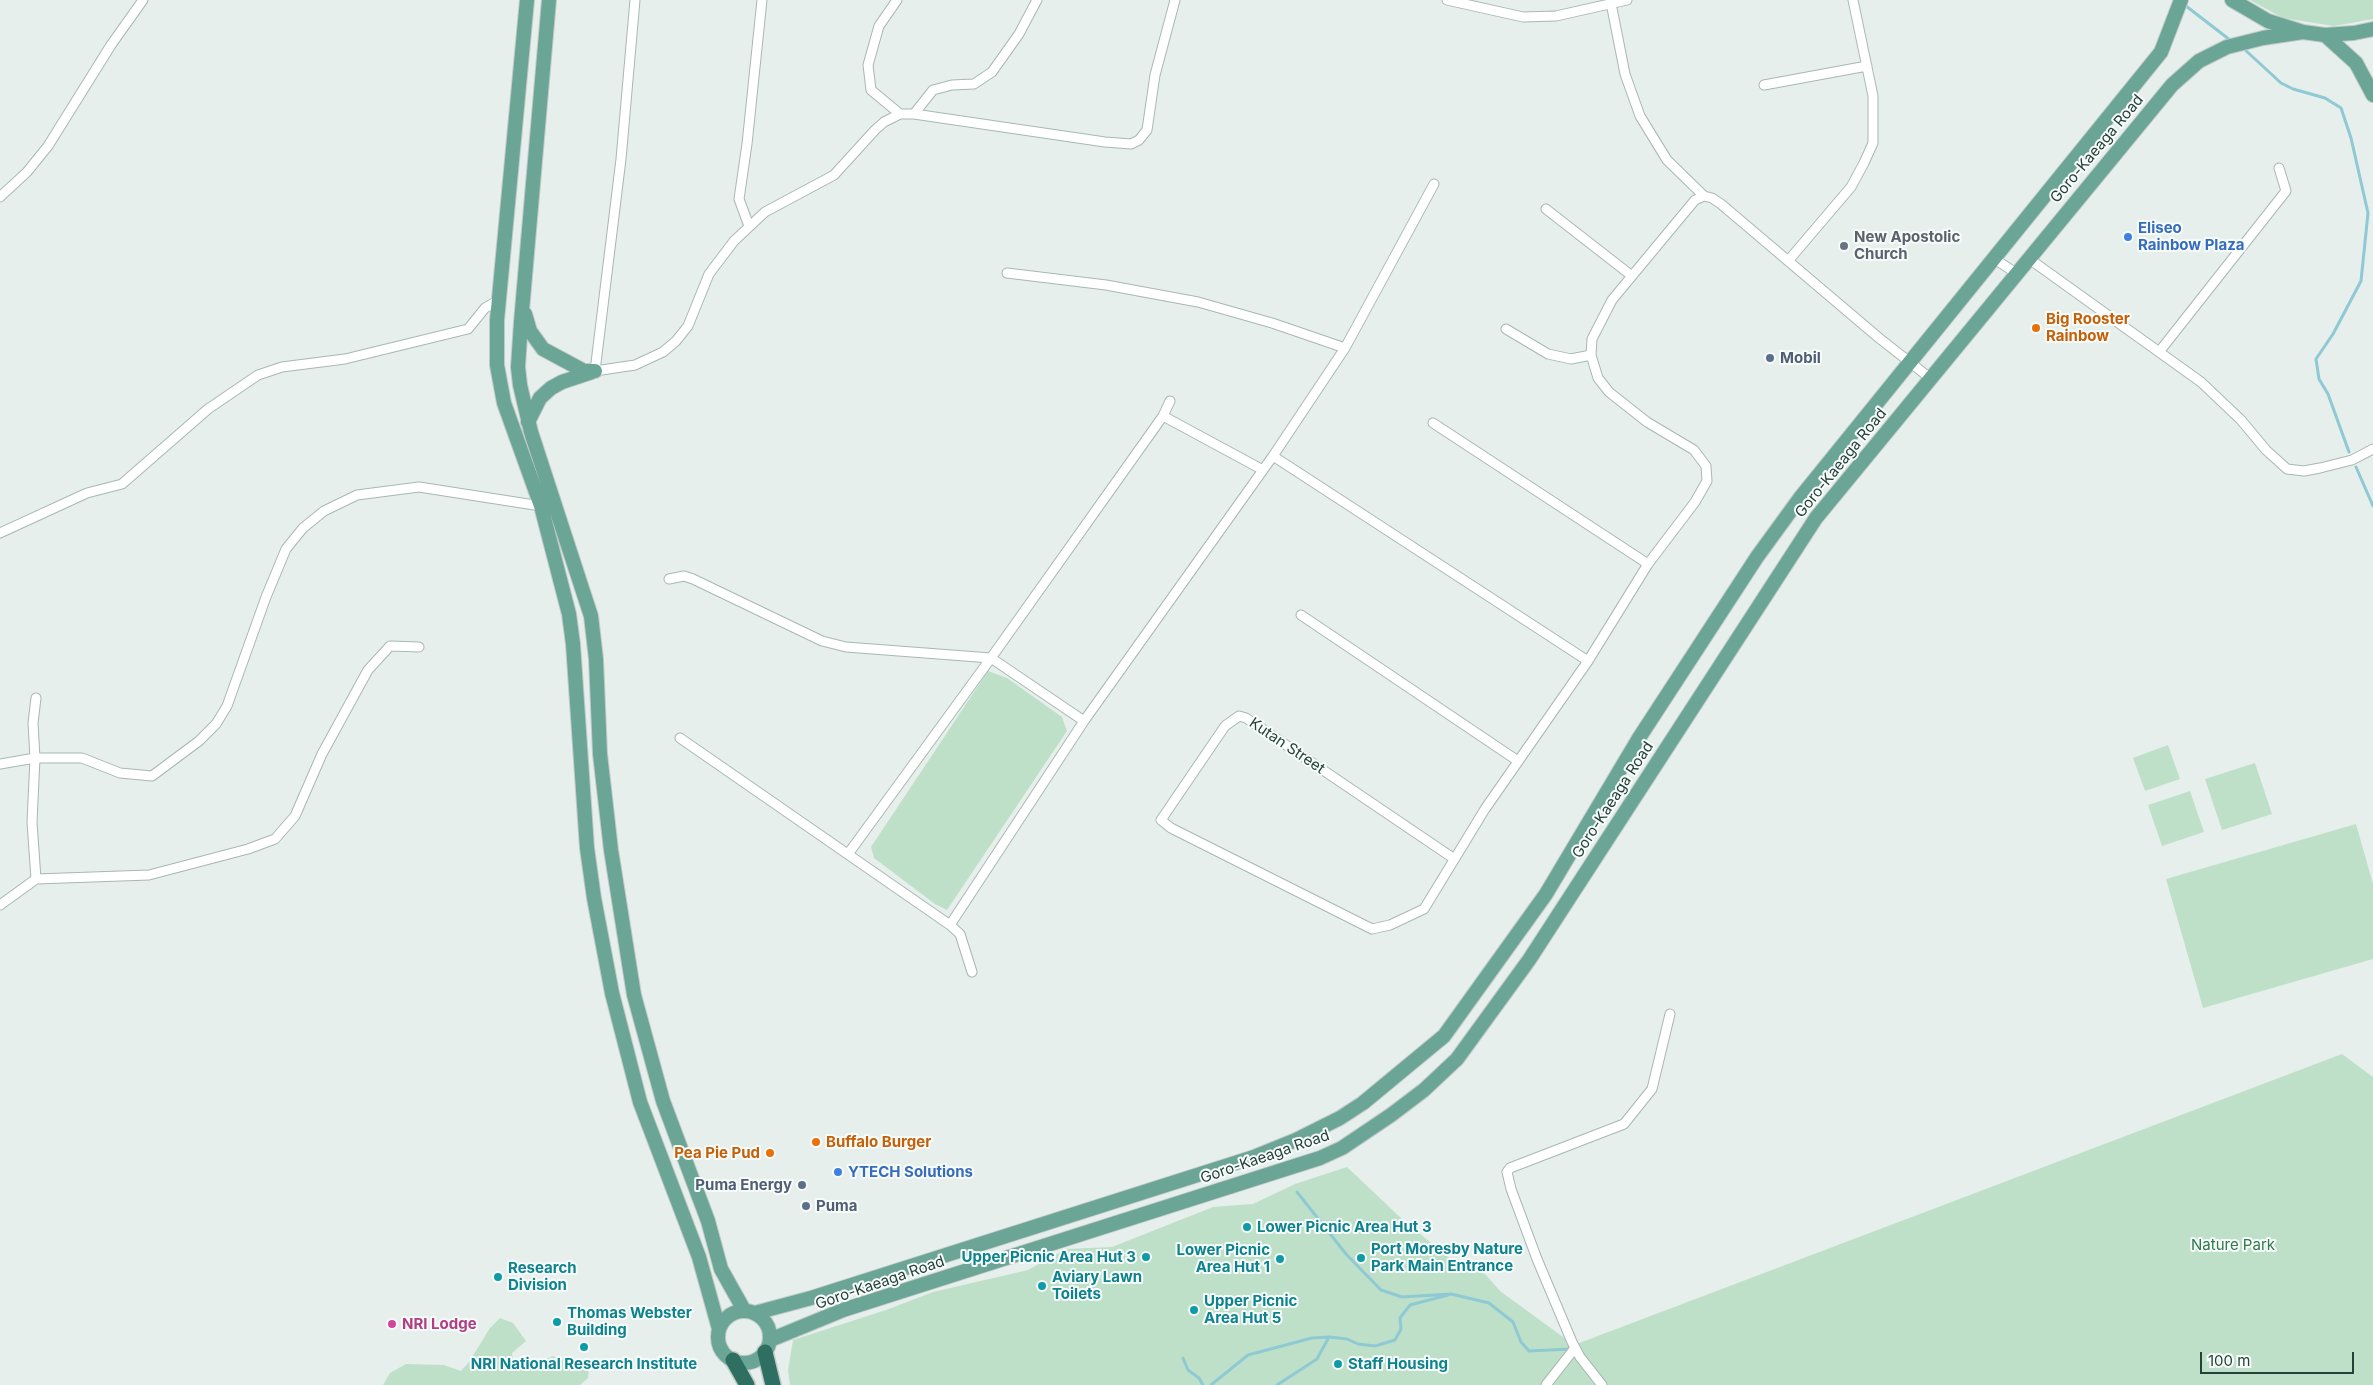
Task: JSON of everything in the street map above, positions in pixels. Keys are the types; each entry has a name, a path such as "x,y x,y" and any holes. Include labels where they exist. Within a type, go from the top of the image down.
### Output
{"highway":[{"path":"767,1346 773,1385"},
{"path":"732,1360 747,1385"}],"main road":[{"path":"527,0 499,300 497,365 500,386 504,403 541,506 572,629 587,848 594,898 612,993 640,1102 699,1258 719,1329 718,1336 722,1351 732,1360 741,1363 750,1362 767,1346 767,1324 750,1312 721,1269 708,1221 663,1100 634,995 616,896 600,754 596,659 591,616 522,401 518,367 522,303 549,0"},
{"name":"Goro-Kaeaga Road","path":"750,1312 811,1298 1254,1157 1296,1140 1340,1118 1382,1089 1444,1036 1546,894 1639,738 1756,557 1800,498 1909,361 2161,52 2181,0"},
{"path":"2232,0 2268,21 2303,32 2325,35 2354,33 2373,29"},
{"name":"Goro-Kaeaga Road","path":"767,1346 843,1310 1320,1158 1342,1148 1391,1116 1424,1090 1457,1059 1500,1003 1816,518 2028,258 2172,85 2188,70 2199,61 2227,47 2263,38 2303,32"},
{"path":"2325,35 2356,63 2373,95"},
{"path":"522,303 530,331 542,349 584,372 595,371"},
{"path":"528,422 540,398 551,388 562,382 595,371"},
{"path":"719,1329 728,1315 750,1312"}],"street":[{"path":"0,197 27,172 48,146 111,44 143,0"},
{"path":"635,0 621,158 595,371 635,366 650,360 676,341 688,326 709,274 719,258 748,226 773,208 834,175 875,130 884,122 900,114 914,114 1106,142 1135,142 1146,130 1155,75 1175,0"},
{"path":"748,226 739,199 747,144 762,0"},
{"path":"897,0 879,26 868,65 871,90 900,114"},
{"path":"914,114 932,90 952,85 974,84 992,72 1019,34 1037,0"},
{"path":"1447,0 1524,17 1556,16 1627,0"},
{"path":"1788,261 1851,187 1873,143 1873,96 1853,0"},
{"path":"1611,4 1625,74 1640,116 1667,160 1704,196"},
{"path":"1764,85 1867,66"},
{"path":"2159,352 2286,191 2279,168"},
{"path":"950,925 1084,721 1274,456 1345,348 1434,184"},
{"path":"1453,858 1518,760 1588,660 1648,564 1703,490 1707,481 1707,470 1700,456 1694,450 1647,422 1609,392 1598,378 1591,354 1592,339 1605,312 1632,276 1695,200 1709,196 1721,204 1878,338 1930,378"},
{"path":"1546,209 1632,276"},
{"path":"1993,258 2016,273"},
{"path":"2028,258 2201,382 2241,420 2266,450 2287,469 2304,471 2320,468 2352,460 2373,449"},
{"path":"1007,273 1106,285 1198,302 1272,322 1345,348"},
{"path":"0,533 88,493 122,484 208,409 258,374 282,367 345,359 468,329 485,308 499,300"},
{"path":"1506,329 1548,354 1571,359 1591,354"},
{"path":"848,854 991,658 1163,416 1170,401"},
{"path":"1163,416 1263,470"},
{"path":"1433,422 1648,564"},
{"path":"1274,456 1588,660"},
{"path":"0,764 35,758 82,758 120,774 152,776 199,741 216,724 227,706 266,596 286,548 302,528 324,511 357,495 419,487 541,506"},
{"path":"669,578 684,576 694,579 822,641 846,647 991,658 1084,721"},
{"path":"1300,615 1518,760"},
{"path":"0,905 36,879 149,876 248,849 275,838 295,816 322,754 368,670 390,646 419,648"},
{"path":"36,698 33,724 35,758 32,822 36,879"},
{"name":"Kutan Street","path":"1239,716 1246,718 1453,858 1424,909 1390,925 1372,929 1170,828 1161,820 1226,726 1239,716"},
{"path":"680,738 950,925 960,934 972,972"},
{"path":"1602,1385 1575,1348 1537,1259 1511,1189 1507,1172 1510,1168 1624,1124 1652,1089 1670,1014"},
{"path":"1546,1385 1575,1348"}],"green space":[{"path":"2250,0 2373,0 2373,19 2334,26 2283,18"},
{"path":"988,671 1007,678 1062,717 1067,731 947,910 935,904 874,858 871,847"},
{"path":"2168,745 2180,779 2145,791 2133,758"},
{"path":"2255,763 2272,814 2222,830 2205,779"},
{"path":"2190,791 2204,832 2162,846 2148,805"},
{"path":"2356,824 2373,884 2373,959 2203,1008 2166,879"},
{"name":"Nature Park","path":"2342,1054 2373,1077 2373,1385 790,1385 788,1370 793,1340 886,1310 933,1292 1028,1270 1066,1249 1112,1247 1213,1207 1253,1204 1295,1184 1347,1167 1402,1219 1459,1266 1485,1274 1500,1291 1574,1345"},
{"path":"500,1318 513,1323 526,1341 512,1353 513,1363 524,1368 553,1356 566,1361 578,1362 589,1369 588,1378 580,1385 383,1385 390,1373 406,1364 444,1365 461,1371 469,1362 490,1328"}],"waterway":[{"path":"2186,6 2230,40"},
{"path":"2243,48 2281,83 2293,89 2325,98 2341,108 2351,138 2368,213 2361,281 2333,334 2316,359 2319,379 2328,394 2349,452"},
{"path":"2356,467 2373,506"},
{"path":"1297,1192 1346,1254 1381,1290 1402,1297 1451,1294 1489,1303 1513,1322 1521,1342 1529,1351 1571,1349"},
{"path":"1211,1385 1248,1355 1312,1338 1330,1337 1347,1339 1358,1344 1375,1346 1395,1340 1401,1329 1400,1318 1410,1305 1448,1295"},
{"path":"1277,1385 1317,1359 1329,1337"},
{"path":"1183,1358 1188,1370 1199,1378 1203,1385"}],"place":[{"name":"Eliseo Rainbow Plaza","path":"2128,237"},
{"name":"New Apostolic Church","path":"1844,246"},
{"name":"Big Rooster Rainbow","path":"2036,328"},
{"name":"Mobil","path":"1770,358"},
{"name":"Buffalo Burger","path":"816,1142"},
{"name":"Pea Pie Pud","path":"770,1153"},
{"name":"YTECH Solutions","path":"838,1172"},
{"name":"Puma Energy","path":"802,1185"},
{"name":"Puma","path":"806,1206"},
{"name":"Lower Picnic Area Hut 3","path":"1247,1227"},
{"name":"Upper Picnic Area Hut 3","path":"1146,1257"},
{"name":"Port Moresby Nature Park Main Entrance","path":"1361,1258"},
{"name":"Lower Picnic Area Hut 1","path":"1280,1259"},
{"name":"Research Division","path":"498,1277"},
{"name":"Aviary Lawn Toilets","path":"1042,1286"},
{"name":"Upper Picnic Area Hut 5","path":"1194,1310"},
{"name":"Thomas Webster Building","path":"557,1322"},
{"name":"NRI Lodge","path":"392,1324"},
{"name":"NRI National Research Institute","path":"584,1347"},
{"name":"Staff Housing","path":"1338,1364"}]}
